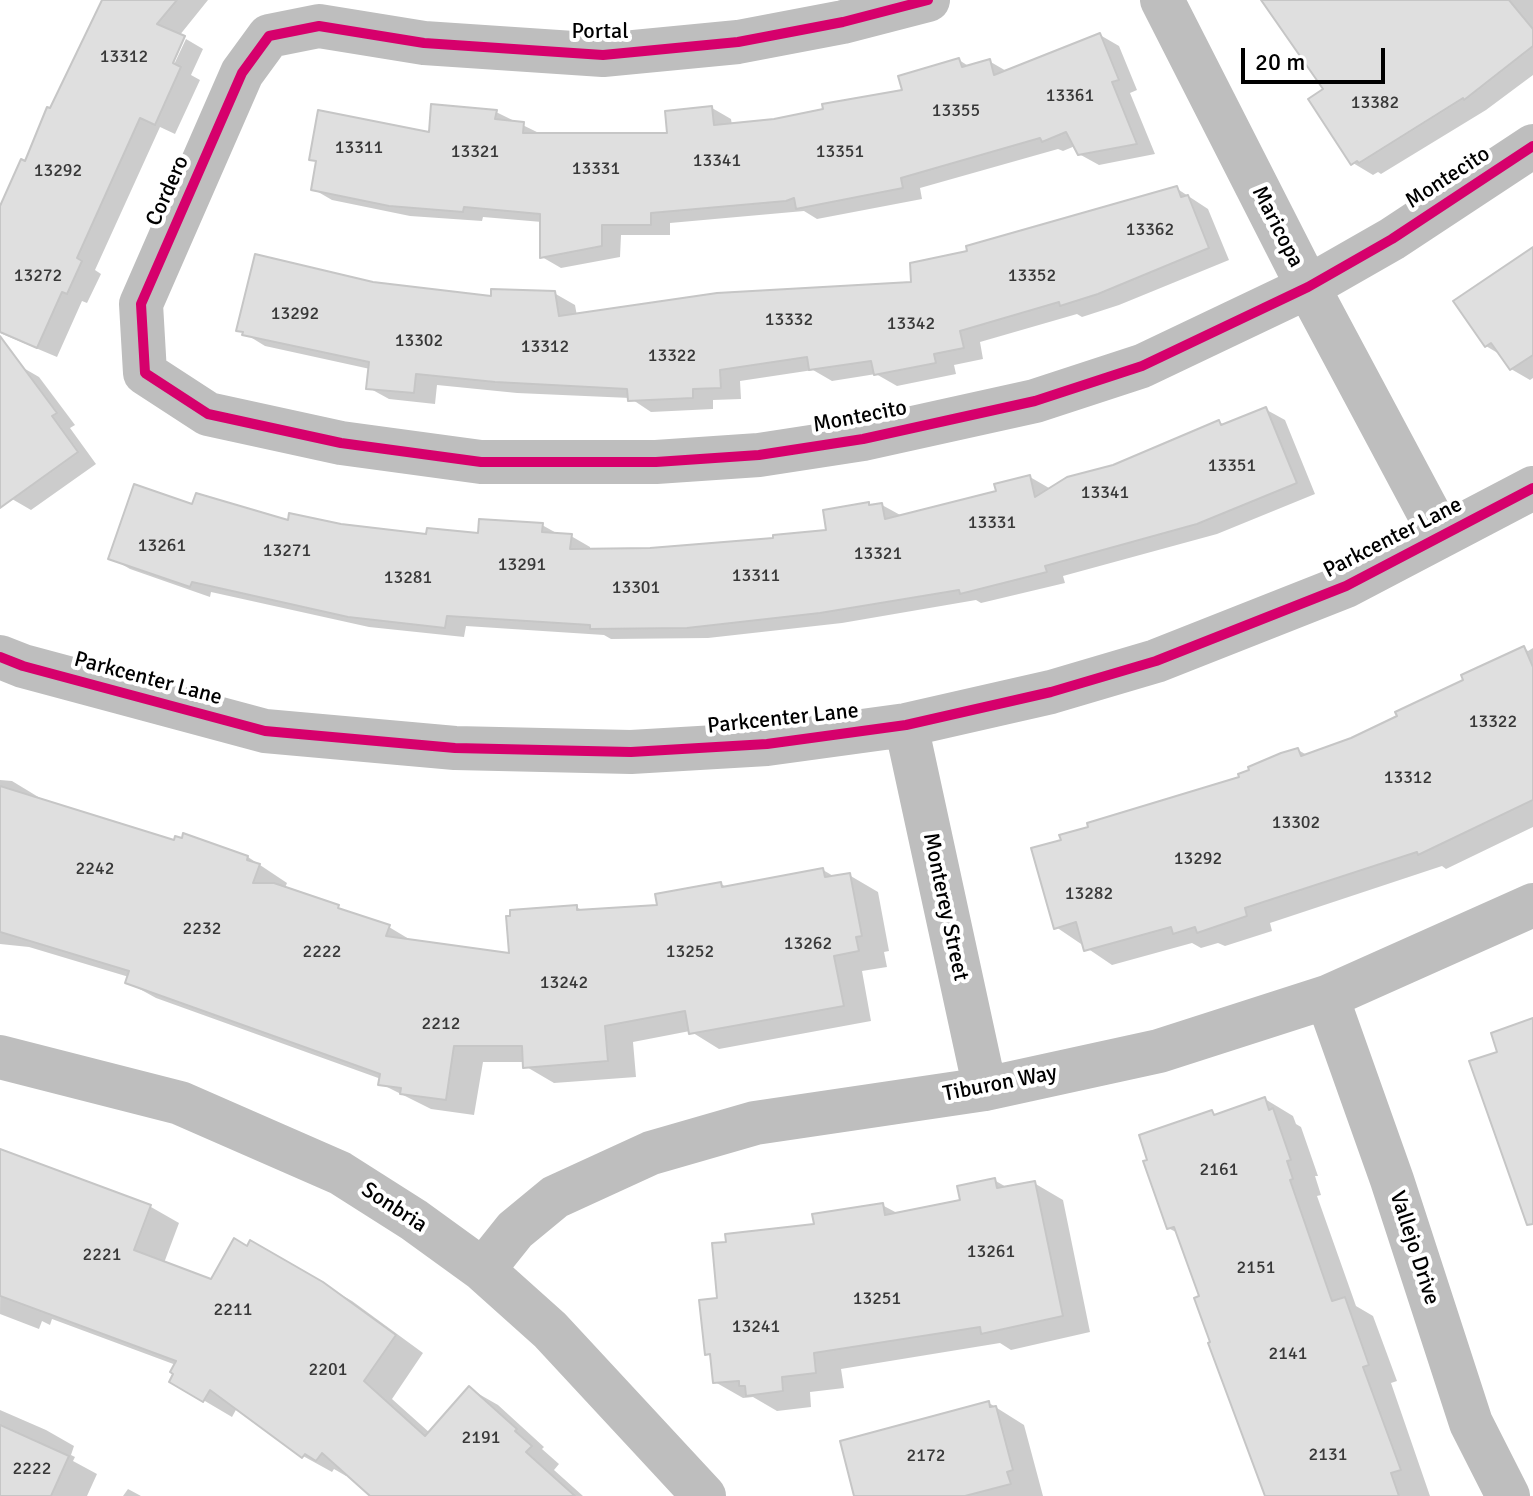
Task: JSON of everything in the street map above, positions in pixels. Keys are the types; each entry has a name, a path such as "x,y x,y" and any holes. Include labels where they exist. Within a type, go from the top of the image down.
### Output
{"street":[{"name":"Portal","path":"269,36 319,26 424,43 603,55 738,42 843,22 928,0"},
{"name":"Maricopa","path":"1162,0 1308,287 1441,536"},
{"name":"Cordero","path":"145,373 141,304 242,73 269,36"},
{"name":"Montecito","path":"145,373 208,414 341,443 465,460 656,462 759,455 863,439 1035,401 1142,366 1308,287 1392,239 1533,146"},
{"name":"Parkcenter Lane","path":"0,657 23,666 265,731 455,748 631,752 767,744 906,725 1051,692 1156,661 1346,586 1533,488"},
{"name":"Monterey Street","path":"906,725 985,1089"},
{"name":"Tiburon Way","path":"483,1270 515,1230 555,1197 651,1153 755,1123 985,1089 1159,1051 1327,997 1533,905"},
{"name":"Vallejo Drive","path":"1327,997 1392,1180 1471,1423 1508,1496"},
{"name":"Sonbria","path":"0,1057 180,1103 340,1173 414,1220 483,1270 550,1330 704,1496"}],"building":[{"path":"102,0 177,0 157,24 185,36 173,63 181,67 155,125 140,118 77,258 82,261 67,294 62,292 37,348 0,332 0,206 21,159 25,161 47,107 50,108"},
{"path":"1261,0 1509,0 1533,29 1533,46 1464,100 1351,165 1308,99 1323,89"},
{"path":"1100,33 1119,80 1112,82 1137,144 1078,155 1066,132 1042,142 1040,138 901,178 903,188 796,209 794,198 651,213 651,225 602,225 602,246 540,258 540,214 464,207 463,212 389,206 311,190 316,161 309,160 318,110 429,132 431,104 497,110 495,119 524,122 523,133 667,133 665,111 712,106 714,125 774,119 823,109 822,104 902,90 898,76 959,58 962,67 990,59 994,75"},
{"path":"1177,186 1181,197 1188,195 1209,248 1098,294 960,331 964,348 934,354 936,363 874,375 871,361 809,370 807,357 720,370 721,388 693,389 693,398 628,401 627,389 416,374 414,393 366,389 369,362 242,335 243,332 236,331 255,254 373,282 491,296 491,289 555,291 559,316 717,293 911,282 910,263 967,251 966,246"},
{"path":"1533,247 1533,355 1510,370 1491,343 1485,347 1453,301"},
{"path":"0,336 57,413 52,416 78,452 0,508"},
{"path":"1266,407 1297,483 1197,524 1045,566 1047,572 960,594 959,590 820,613 687,628 590,629 590,625 447,616 445,628 348,617 192,582 190,587 108,559 134,484 192,504 196,493 288,520 289,513 341,524 426,534 427,528 478,533 479,519 543,523 542,532 572,534 570,549 650,548 773,538 773,535 826,530 823,510 869,502 869,505 882,503 885,519 996,491 994,484 1030,475 1035,497 1067,477 1113,465 1219,420 1221,425"},
{"path":"1524,646 1533,667 1533,800 1418,855 1417,852 1245,908 1247,916 1197,933 1195,927 1173,934 1171,927 1084,951 1076,922 1054,929 1031,848 1061,840 1059,835 1088,827 1087,823 1239,777 1238,774 1249,770 1248,767 1281,753 1298,748 1301,756 1351,738 1397,716 1395,712 1463,680 1461,675"},
{"path":"0,786 174,840 175,836 182,838 183,833 248,856 247,860 260,864 253,883 274,883 390,925 386,936 509,953 506,916 510,916 510,910 577,905 577,910 657,905 655,894 721,882 722,887 823,868 825,877 850,873 862,936 856,937 859,951 834,956 844,1006 689,1034 685,1011 605,1026 608,1061 523,1068 522,1046 454,1046 446,1100 400,1094 401,1088 378,1085 380,1074 125,983 129,971 0,932"},
{"path":"1533,1018 1533,1224 1527,1225 1469,1061 1497,1052 1491,1033"},
{"path":"1265,1097 1269,1110 1273,1108 1291,1160 1287,1161 1293,1179 1290,1180 1332,1301 1345,1297 1369,1365 1363,1367 1401,1470 1391,1473 1399,1496 1265,1496 1208,1343 1194,1298 1199,1296 1174,1227 1167,1229 1143,1161 1147,1160 1139,1135 1212,1110 1214,1115"},
{"path":"0,1149 151,1205 134,1250 211,1279 234,1238 247,1246 250,1240 323,1282 396,1335 364,1381 425,1436 469,1386 532,1446 526,1452 575,1496 370,1496 322,1453 316,1461 305,1454 302,1458 210,1390 203,1402 169,1382 176,1361 0,1296"},
{"path":"995,1178 997,1188 1035,1181 1063,1316 981,1334 980,1327 814,1353 816,1373 782,1377 783,1391 746,1396 745,1386 739,1386 739,1381 713,1383 710,1354 705,1355 699,1300 717,1298 712,1243 726,1242 725,1234 814,1224 812,1214 883,1203 885,1215 960,1200 957,1186"},
{"path":"989,1401 990,1407 996,1406 1013,1470 1007,1472 1011,1484 965,1496 854,1496 840,1441"},
{"path":"0,1425 69,1456 51,1496 0,1496"}],"cycle path":[{"path":"928,0 843,22 738,42 603,55 424,43 319,26 269,36 242,73 141,304 145,373 208,414 341,443 481,462 656,462 759,455 863,439 1035,401 1142,366 1308,287 1392,239 1533,146"},
{"path":"0,657 23,666 265,731 455,748 631,752 767,744 906,725 1051,692 1156,661 1346,586 1533,488"}]}
